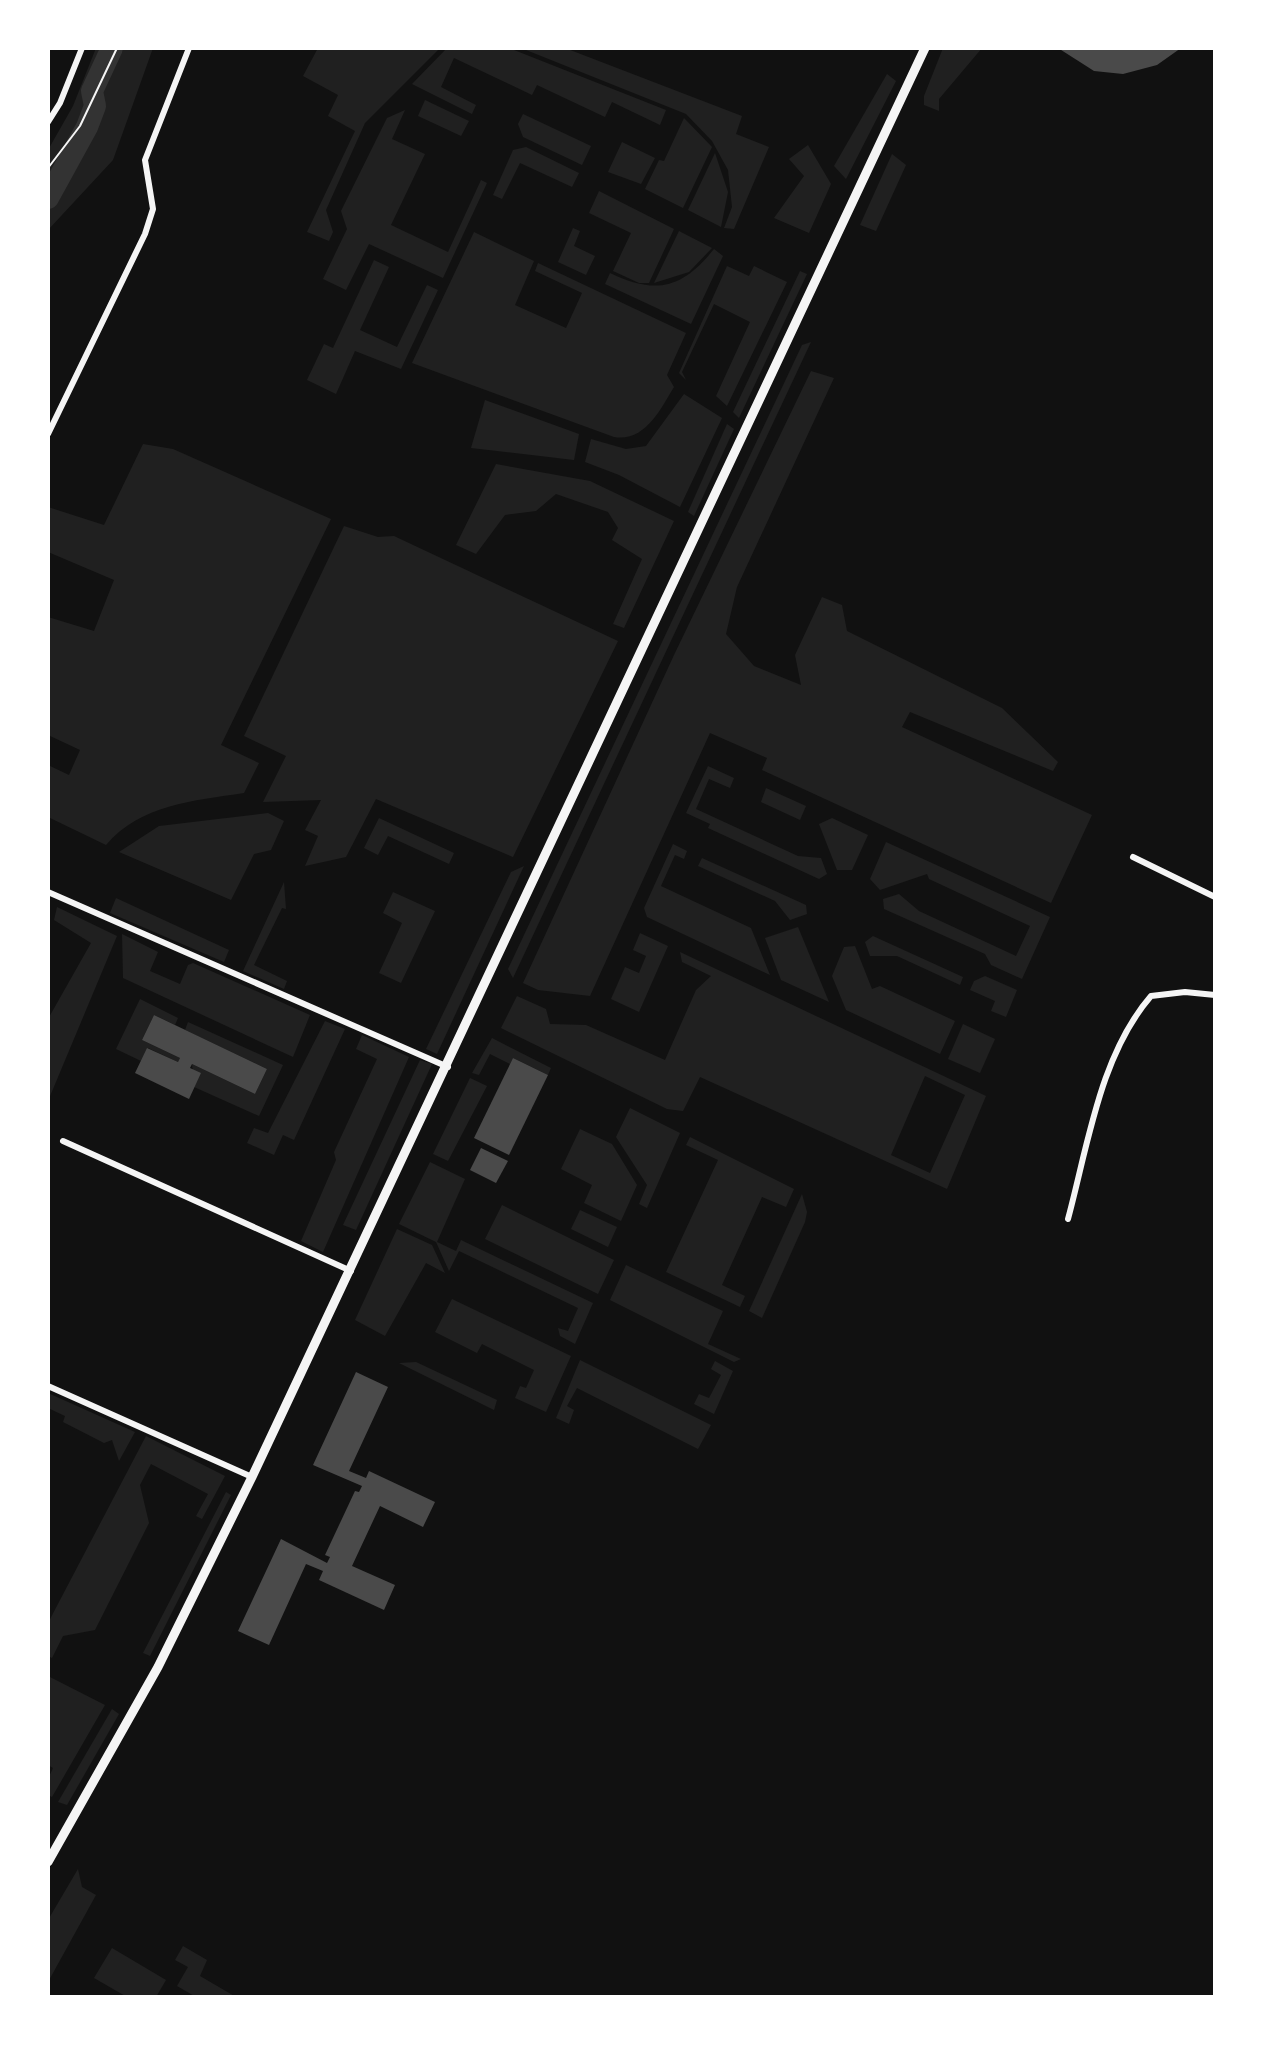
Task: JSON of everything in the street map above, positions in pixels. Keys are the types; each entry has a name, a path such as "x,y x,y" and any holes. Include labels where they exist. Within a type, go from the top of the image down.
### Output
{"main road":[{"path":"48,1862 158,1667 252,1477 448,1067 925,48"}],"street":[{"path":"48,122 60,103 82,48"},
{"path":"48,434 145,234 153,209 145,160 189,48"},
{"path":"1133,857 1215,897"},
{"path":"48,892 448,1067"},
{"path":"1068,1219 1103,1090 1129,1021 1151,996 1185,992 1215,995"},
{"path":"63,1141 351,1271"},
{"path":"48,1386 252,1477"}],"path":[{"path":"48,168 80,126 117,48"}],"shaded area":[{"path":"96,48 153,48 113,160 48,230 48,150 73,106"},
{"path":"318,48 440,48 365,123 326,210 333,232 329,241 307,232 355,131 328,116 338,95 303,76"},
{"path":"447,48 509,48 666,110 660,125 612,102 605,117 537,85 532,95 454,58 441,87 476,105 472,114 412,84"},
{"path":"521,48 565,48 742,116 736,134 769,147 734,229 724,228 732,207 728,170 712,141 686,114"},
{"path":"943,48 982,48 939,99 939,111 924,105 924,96"},
{"path":"887,74 896,81 846,179 834,166"},
{"path":"425,100 469,121 461,136 418,116"},
{"path":"405,110 392,139 425,154 391,225 448,252 481,180 487,183 443,278 369,244 346,290 323,279 347,229 341,211 387,118"},
{"path":"523,114 591,146 582,165 523,137 518,124"},
{"path":"684,118 712,147 683,208 645,189 659,160 664,161"},
{"path":"622,142 655,158 641,184 608,172"},
{"path":"808,145 831,184 809,233 774,218 804,176 789,159"},
{"path":"526,147 579,173 572,187 520,163 502,199 493,195 513,150"},
{"path":"715,153 728,192 721,227 688,210"},
{"path":"892,154 906,165 876,231 860,225"},
{"path":"599,191 674,229 649,283 639,283 613,271 631,233 589,213"},
{"path":"573,228 580,231 574,246 595,256 586,275 558,262"},
{"path":"679,231 712,248 689,272 654,283"},
{"path":"474,232 534,261 515,305 566,328 582,293 535,271 538,263 686,333 667,375 674,387 643,429 634,435 614,437 412,363"},
{"path":"714,249 723,256 691,324 605,284 610,273 641,284 667,284 691,273"},
{"path":"374,260 389,267 360,330 397,347 427,285 438,290 401,369 355,351 336,394 307,380 324,344 333,348"},
{"path":"727,266 749,276 754,266 787,282 727,406 716,396 750,322 714,304 682,372 686,380 679,373"},
{"path":"800,271 807,274 739,418 733,412"},
{"path":"811,342 513,978 508,969 802,345"},
{"path":"811,371 834,378 737,587 726,634 754,666 801,685 795,655 822,597 842,605 847,631 1002,708 1058,762 1053,771 910,712 902,727 1092,815 1051,903 762,770 767,758 710,733 590,996 538,990 523,983 674,655"},
{"path":"684,394 722,418 680,507 619,475 585,462 591,439 626,449 646,446"},
{"path":"485,400 579,434 574,460 471,448"},
{"path":"727,424 734,429 694,516 688,512"},
{"path":"143,444 173,449 331,519 221,745 259,763 244,793 187,802 152,813 120,831 106,845 48,817 48,765 69,775 80,750 48,735 48,617 94,631 114,580 48,552 48,507 104,525"},
{"path":"496,464 590,481 674,521 624,628 613,624 642,559 612,540 618,528 608,512 556,494 536,511 505,515 476,554 456,545"},
{"path":"344,526 378,537 394,536 618,641 513,857 376,799 346,857 305,866 318,836 305,830 321,800 263,802 286,756 244,736"},
{"path":"708,766 734,778 730,788 709,779 696,809 798,856 821,858 827,874 819,879 708,828 710,824 686,813"},
{"path":"766,788 806,806 800,820 761,802"},
{"path":"268,813 284,821 271,850 254,854 231,900 119,852 159,826"},
{"path":"379,818 454,853 449,864 388,836 378,855 364,848"},
{"path":"832,818 868,835 852,870 837,870 819,824"},
{"path":"886,842 1050,917 1022,979 991,965 985,954 884,909 883,899 899,894 919,911 1016,956 1030,926 929,879 927,874 880,890 870,879"},
{"path":"673,844 687,851 684,859 675,855 661,886 751,928 770,975 647,917 644,908"},
{"path":"702,858 806,905 807,914 790,920 775,901 698,866"},
{"path":"524,866 437,1054 426,1049 511,872"},
{"path":"284,882 286,909 282,908 254,965 287,981 284,989 243,971"},
{"path":"393,892 435,911 401,983 379,973 402,923 383,913"},
{"path":"116,898 229,950 224,962 110,913"},
{"path":"57,907 117,936 48,1101 48,1019 91,943 54,920"},
{"path":"798,927 829,1002 781,980 765,938"},
{"path":"640,933 668,946 639,1012 611,999 625,967 639,973 646,956 633,950"},
{"path":"122,934 158,952 150,971 180,984 188,965 193,963 310,1015 293,1057 123,978"},
{"path":"873,936 963,977 960,985 897,956 870,956 865,942"},
{"path":"855,946 872,989 880,986 955,1021 940,1054 846,1010 832,976 844,947"},
{"path":"680,952 986,1096 947,1189 700,1077 683,1111 667,1109 501,1028 517,996 546,1009 550,1024 586,1025 665,1060 696,990 711,976 682,962","holes":["925,1076 965,1095 930,1173 891,1155"]},
{"path":"985,976 1017,990 1006,1017 991,1011 995,1001 970,990 974,981"},
{"path":"140,999 178,1018 175,1025 154,1015 142,1040 180,1058 178,1062 148,1048 141,1061 116,1049"},
{"path":"325,1021 345,1029 294,1140 283,1135 274,1155 247,1143 254,1128 268,1133"},
{"path":"188,1022 283,1065 259,1116 194,1087 192,1064 255,1094 267,1069 185,1030"},
{"path":"963,1024 995,1039 980,1073 948,1059"},
{"path":"362,1035 409,1057 323,1252 301,1241 336,1160 334,1152 377,1059 356,1049"},
{"path":"492,1038 551,1068 548,1075 513,1058 510,1064 490,1054 479,1075 472,1073"},
{"path":"420,1060 432,1064 356,1230 343,1225"},
{"path":"470,1078 487,1086 448,1161 433,1154"},
{"path":"630,1108 680,1133 647,1208 639,1204 647,1185 616,1137"},
{"path":"580,1129 612,1144 637,1185 621,1221 584,1203 592,1185 561,1169"},
{"path":"690,1137 794,1189 786,1207 762,1197 722,1285 745,1296 740,1307 666,1272 718,1160 686,1145"},
{"path":"430,1162 465,1179 437,1242 456,1251 461,1240 593,1303 575,1344 560,1336 558,1328 568,1331 578,1308 459,1251 449,1271 436,1242 399,1224"},
{"path":"802,1194 807,1212 805,1222 762,1318 749,1311"},
{"path":"502,1205 614,1260 598,1294 485,1239"},
{"path":"580,1210 617,1227 608,1247 571,1229"},
{"path":"397,1229 432,1245 445,1273 426,1263 385,1336 355,1320"},
{"path":"626,1265 723,1311 708,1344 741,1359 734,1362 610,1300"},
{"path":"452,1299 571,1356 546,1412 515,1398 520,1386 526,1388 534,1370 482,1344 477,1353 435,1332"},
{"path":"580,1360 711,1425 698,1449 577,1388 567,1406 574,1410 569,1424 556,1418"},
{"path":"715,1361 733,1371 714,1414 694,1404 699,1394 709,1398 721,1375 711,1369"},
{"path":"416,1362 497,1400 494,1410 399,1363"},
{"path":"48,1393 135,1432 119,1461 112,1440 104,1443 63,1422 65,1416 48,1408"},
{"path":"146,1436 225,1476 202,1519 196,1516 208,1494 151,1464 140,1485 149,1523 95,1630 63,1636 52,1658 48,1656 48,1623"},
{"path":"226,1492 231,1495 150,1656 143,1653"},
{"path":"48,1676 105,1705 52,1797 48,1795 48,1779 53,1768 48,1765"},
{"path":"112,1709 119,1714 67,1805 58,1802"},
{"path":"78,1869 82,1887 96,1895 48,1982 48,1920"},
{"path":"183,1946 207,1960 200,1976 236,1997 196,1997 177,1986 188,1967 175,1960"},
{"path":"112,1948 166,1980 156,1997 127,1997 94,1978"}],"building":[{"path":"1058,48 1181,48 1157,65 1123,74 1094,71"},
{"path":"154,1015 267,1069 255,1094 192,1064 190,1068 201,1073 189,1099 135,1073 147,1048 178,1062 180,1058 142,1040"},
{"path":"513,1058 548,1075 509,1155 474,1138"},
{"path":"481,1148 508,1161 496,1183 470,1170"},
{"path":"356,1372 388,1387 349,1471 366,1478 369,1471 435,1502 423,1527 380,1506 352,1566 395,1585 384,1610 319,1580 323,1571 306,1564 269,1645 238,1631 281,1539 327,1563 330,1557 325,1555 355,1491 359,1492 362,1486 313,1465"}],"waterway":[{"path":"48,198 87,127 95,106 92,91 112,48"}]}
